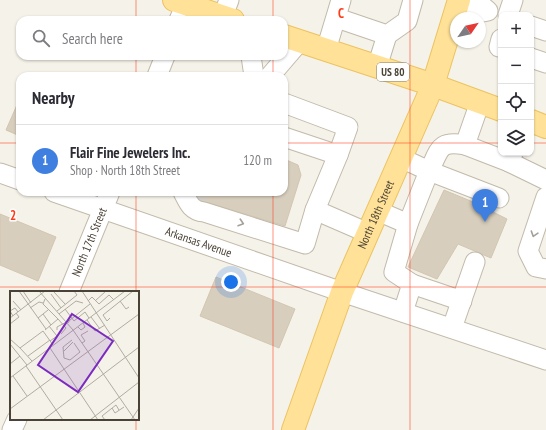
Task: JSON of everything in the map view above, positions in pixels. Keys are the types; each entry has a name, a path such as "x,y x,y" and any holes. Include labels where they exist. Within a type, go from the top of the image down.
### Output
{"main road":[{"path":"180,8 229,12"},
{"name":"North 18th Street","path":"293,430 342,292 433,85 456,9"},
{"name":"US 80","path":"292,39 377,66 498,109"},
{"path":"534,122 546,127"}],"street":[{"path":"326,50 342,0"},
{"path":"377,66 387,35 407,22 413,0"},
{"path":"509,12 513,0"},
{"path":"456,9 488,9"},
{"path":"337,18 387,35"},
{"path":"534,27 546,31"},
{"path":"534,59 546,64"},
{"path":"159,72 163,60"},
{"path":"252,60 253,72"},
{"path":"272,72 280,60"},
{"path":"465,145 480,102"},
{"path":"187,238 195,198 305,244 315,210 348,127 288,104"},
{"path":"288,138 338,155"},
{"path":"462,301 412,284 394,272 408,224 429,171 442,146 451,142 511,158 546,180"},
{"path":"401,158 429,171 499,198"},
{"path":"0,173 16,179"},
{"name":"Arkansas Avenue","path":"80,196 106,200 187,238 342,292 546,360"},
{"path":"546,197 528,251 536,267 546,269"},
{"name":"North 17th Street","path":"69,291 106,200"},
{"path":"315,210 368,233"},
{"path":"378,211 408,224"},
{"path":"452,328 475,262"},
{"path":"402,312 412,284"},
{"path":"12,430 17,420"}],"building":[{"path":"16,107 16,134 6,130"},
{"path":"288,161 298,165 301,175 285,226 202,201 198,196 288,196"},
{"path":"444,190 473,202 507,219 491,258 458,244 437,279 408,267"},
{"path":"0,214 56,237 38,281 0,265"},
{"path":"216,277 295,309 279,348 200,316"}],"tunnel":[{"path":"196,196 199,203"}],"place":[{"name":"Flair Fine Jewelers Inc.","path":"485,222"}]}
